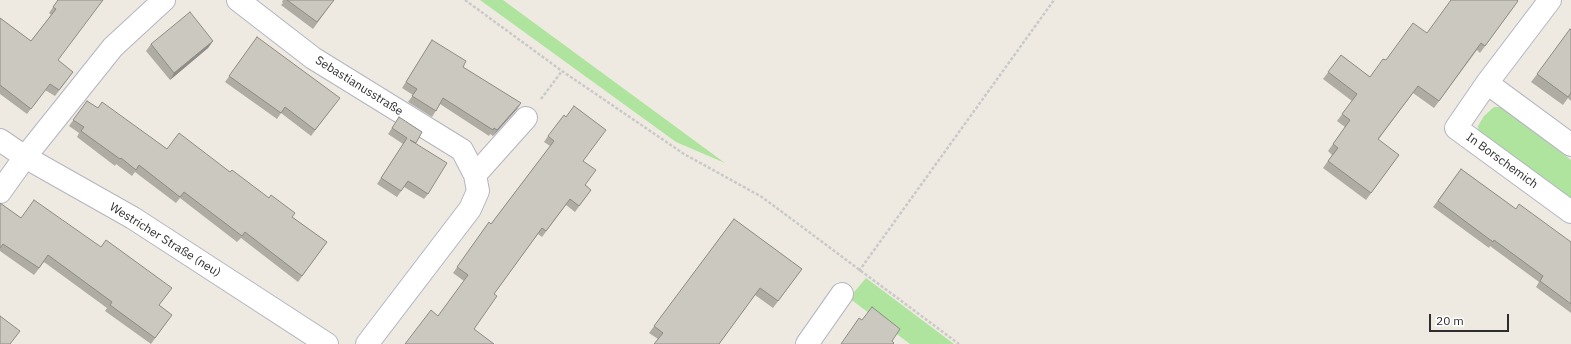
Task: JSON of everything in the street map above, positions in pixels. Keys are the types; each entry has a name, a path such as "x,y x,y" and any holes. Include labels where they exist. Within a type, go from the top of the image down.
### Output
{"street":[{"path":"0,192 25,157 113,47 164,0"},
{"name":"Sebastianusstraße","path":"238,0 313,58 462,150 475,175 478,191 470,209 367,344"},
{"name":"In Borschemich","path":"1550,0 1487,83 1456,128 1571,212"},
{"path":"1487,83 1571,145"},
{"path":"475,175 526,118"},
{"name":"Westricher Straße (neu)","path":"0,140 25,157 134,218 327,344"},
{"path":"807,344 842,294"}],"path":[{"path":"465,0 562,71 684,154 762,197 959,344"},
{"path":"860,270 1054,0"},
{"path":"526,118 562,71"}],"green space":[{"path":"480,0 503,0 725,163 676,142"},
{"path":"1494,107 1500,107 1571,160 1571,204 1479,136 1478,126 1484,116"},
{"path":"866,278 954,344 910,344 849,298"}],"building":[{"path":"58,0 103,0 58,60 73,72 59,90 50,84 31,109 0,85 0,18 31,41 56,9 53,7"},
{"path":"287,0 334,0 317,22"},
{"path":"1451,0 1518,1 1485,46 1481,43 1439,101 1418,86 1378,139 1399,155 1371,193 1328,161 1338,148 1333,144 1350,120 1342,114 1357,94 1328,72 1341,55 1370,77 1383,59 1386,60 1413,23 1427,33"},
{"path":"190,12 213,41 174,73 151,44"},
{"path":"1570,29 1571,93 1568,97 1537,74"},
{"path":"257,37 340,98 315,130 285,107 281,113 229,76"},
{"path":"432,40 466,61 463,67 521,103 497,130 494,128 493,130 443,98 436,111 412,96 417,89 406,82"},
{"path":"87,101 98,108 102,102 167,149 179,133 230,172 232,170 269,198 271,195 295,213 292,217 327,242 302,276 245,232 242,236 184,192 180,197 139,165 136,170 81,131 84,127 73,120"},
{"path":"574,106 606,130 583,161 596,170 585,185 591,190 579,206 570,199 546,231 542,228 494,294 497,296 474,329 494,344 405,344 431,310 438,316 468,275 457,267 489,222 491,224 554,141 548,136 564,115 566,117"},
{"path":"399,117 422,132 416,143 410,140 447,163 428,194 408,181 401,191 381,178 407,138 392,128"},
{"path":"1461,169 1516,209 1519,204 1571,242 1571,304 1540,281 1543,276 1494,240 1493,242 1438,201"},
{"path":"34,200 101,247 106,240 172,288 159,305 172,315 155,338 110,305 112,302 48,255 39,268 3,244 0,248 0,203 21,218"},
{"path":"734,219 802,269 778,301 760,288 719,344 654,344 663,333 654,326"},
{"path":"872,307 900,329 892,341 894,343 841,344 859,318 862,320"},
{"path":"0,316 20,331 10,344 0,344"}]}
